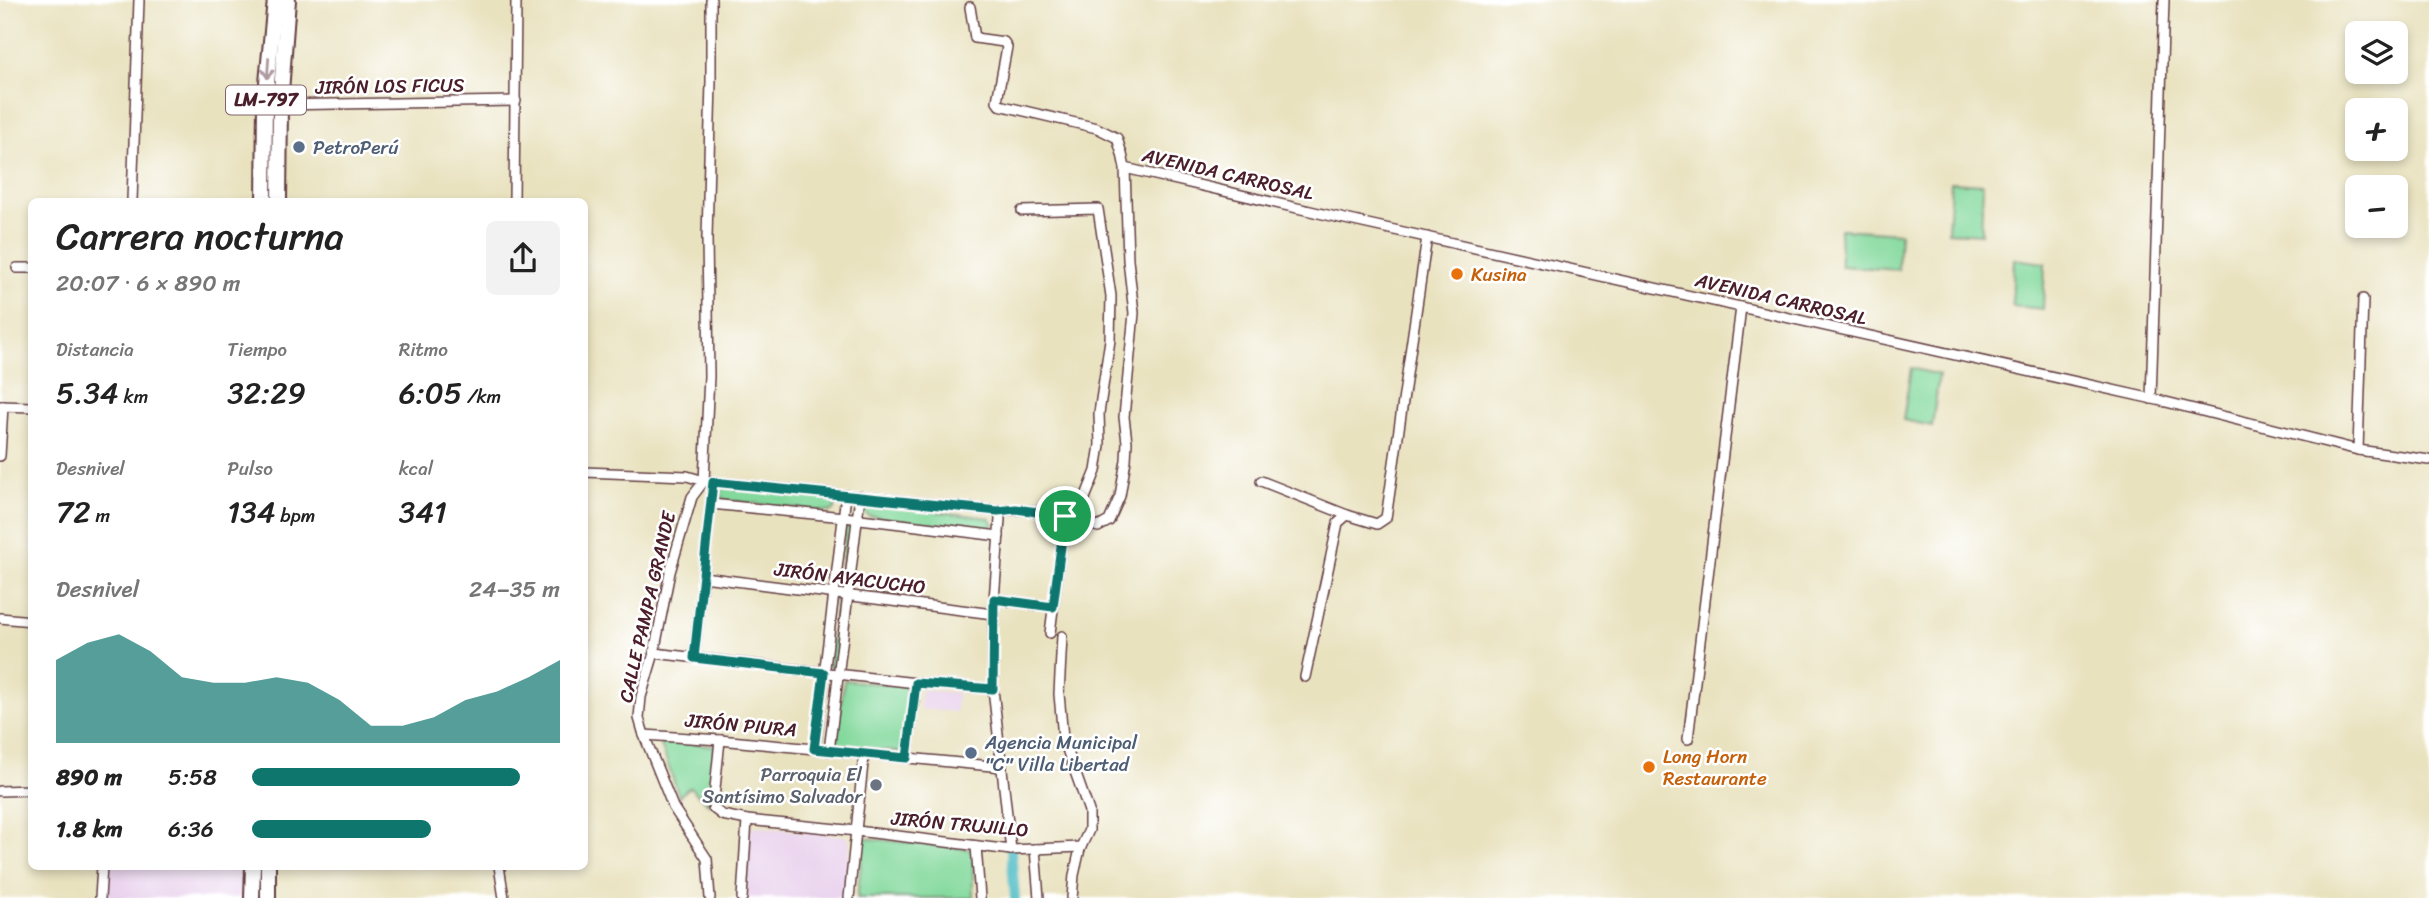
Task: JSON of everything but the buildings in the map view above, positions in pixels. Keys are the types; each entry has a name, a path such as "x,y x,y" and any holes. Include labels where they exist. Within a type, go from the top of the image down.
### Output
{"main road":[{"name":"LM-797","path":"275,0 273,104 279,198"},
{"name":"LM-797","path":"264,198 273,104 288,0"},
{"path":"252,898 253,870"},
{"path":"268,870 268,898"}],"street":[{"path":"132,198 139,0"},
{"path":"514,198 516,0"},
{"path":"694,658 711,504 708,481 707,238 711,0"},
{"path":"2151,399 2164,0"},
{"path":"588,472 687,476 708,481 998,511 1016,509 1077,518 1098,527 1109,521 1120,496 1126,460 1124,417 1134,313 1128,260 1125,168 1121,145 1113,134 1097,128 999,105 997,101 1007,47 1004,42 975,38 970,7"},
{"name":"JIRÓN LOS FICUS","path":"273,104 516,101"},
{"name":"AVENIDA CARROSAL","path":"1125,168 2151,399 2358,450 2429,460"},
{"path":"1022,211 1098,209 1111,296 1110,340 1099,413 1100,445 1096,471 1077,518"},
{"path":"1261,481 1377,524 1386,518 1427,237"},
{"path":"17,268 28,268"},
{"path":"2358,450 2363,299"},
{"path":"1688,739 1741,307"},
{"path":"0,456 1,406 28,407"},
{"name":"CALLE PAMPA GRANDE","path":"708,481 692,497 670,572 654,653 641,697 639,718 643,735 673,807 707,859 710,898"},
{"path":"814,749 846,495"},
{"path":"829,751 860,496"},
{"path":"711,504 999,536"},
{"path":"1305,677 1338,523 1347,515"},
{"path":"1050,633 1065,516"},
{"path":"1000,519 993,614 993,689 1011,850"},
{"name":"JIRÓN AYACUCHO","path":"703,577 993,614"},
{"path":"994,599 1053,607"},
{"path":"0,618 28,621"},
{"path":"1062,636 1059,694 1063,738 1089,811 1089,830 1081,847 1072,898"},
{"path":"654,653 916,683 993,689"},
{"path":"907,758 916,683"},
{"name":"JIRÓN PIURA","path":"643,735 1002,767"},
{"name":"JIRÓN TRUJILLO","path":"720,740 713,808 722,814 747,820 1011,850 1081,847"},
{"path":"849,898 863,754"},
{"path":"0,791 28,790"},
{"path":"742,898 747,820"},
{"path":"976,846 979,898"},
{"path":"1035,849 1039,898"},
{"path":"100,898 102,870"},
{"path":"500,870 504,898"}],"shaded area":[{"path":"921,690 957,693 956,712 920,709"},
{"path":"754,826 798,831 803,834 845,836 850,841 843,898 746,898 750,830"},
{"path":"106,870 242,870 241,898 106,898"}],"green space":[{"path":"1951,182 1983,184 1981,234 1948,232"},
{"path":"1840,229 1900,233 1898,270 1841,266"},
{"path":"2014,259 2045,263 2043,309 2012,306"},
{"path":"1911,368 1939,375 1932,426 1903,420"},
{"path":"725,486 823,497 831,499 836,507 829,512 725,500 721,491"},
{"path":"868,503 989,518 994,524 989,531 869,516 864,512"},
{"path":"846,526 853,527 845,591 839,590"},
{"path":"836,602 842,603 835,666 829,666"},
{"path":"844,680 912,687 905,753 836,746"},
{"path":"662,740 715,746 708,804 690,787 679,796 661,745"},
{"path":"864,838 973,851 973,898 857,898"}],"waterway":[{"path":"1011,850 1015,898"}],"place":[{"name":"PetroPerú","path":"299,147"},
{"name":"Kusina","path":"1457,274"},
{"name":"Agencia Municipal \"C\" Villa Libertad","path":"971,753"},
{"name":"Long Horn Restaurante","path":"1649,767"},
{"name":"Parroquia El Santísimo Salvador","path":"876,785"}],"route":[{"path":"713,482 998,511 1016,509 1065,516 1053,607 994,599 993,689 916,683 907,758 814,749 824,673 694,658 713,482"}]}
